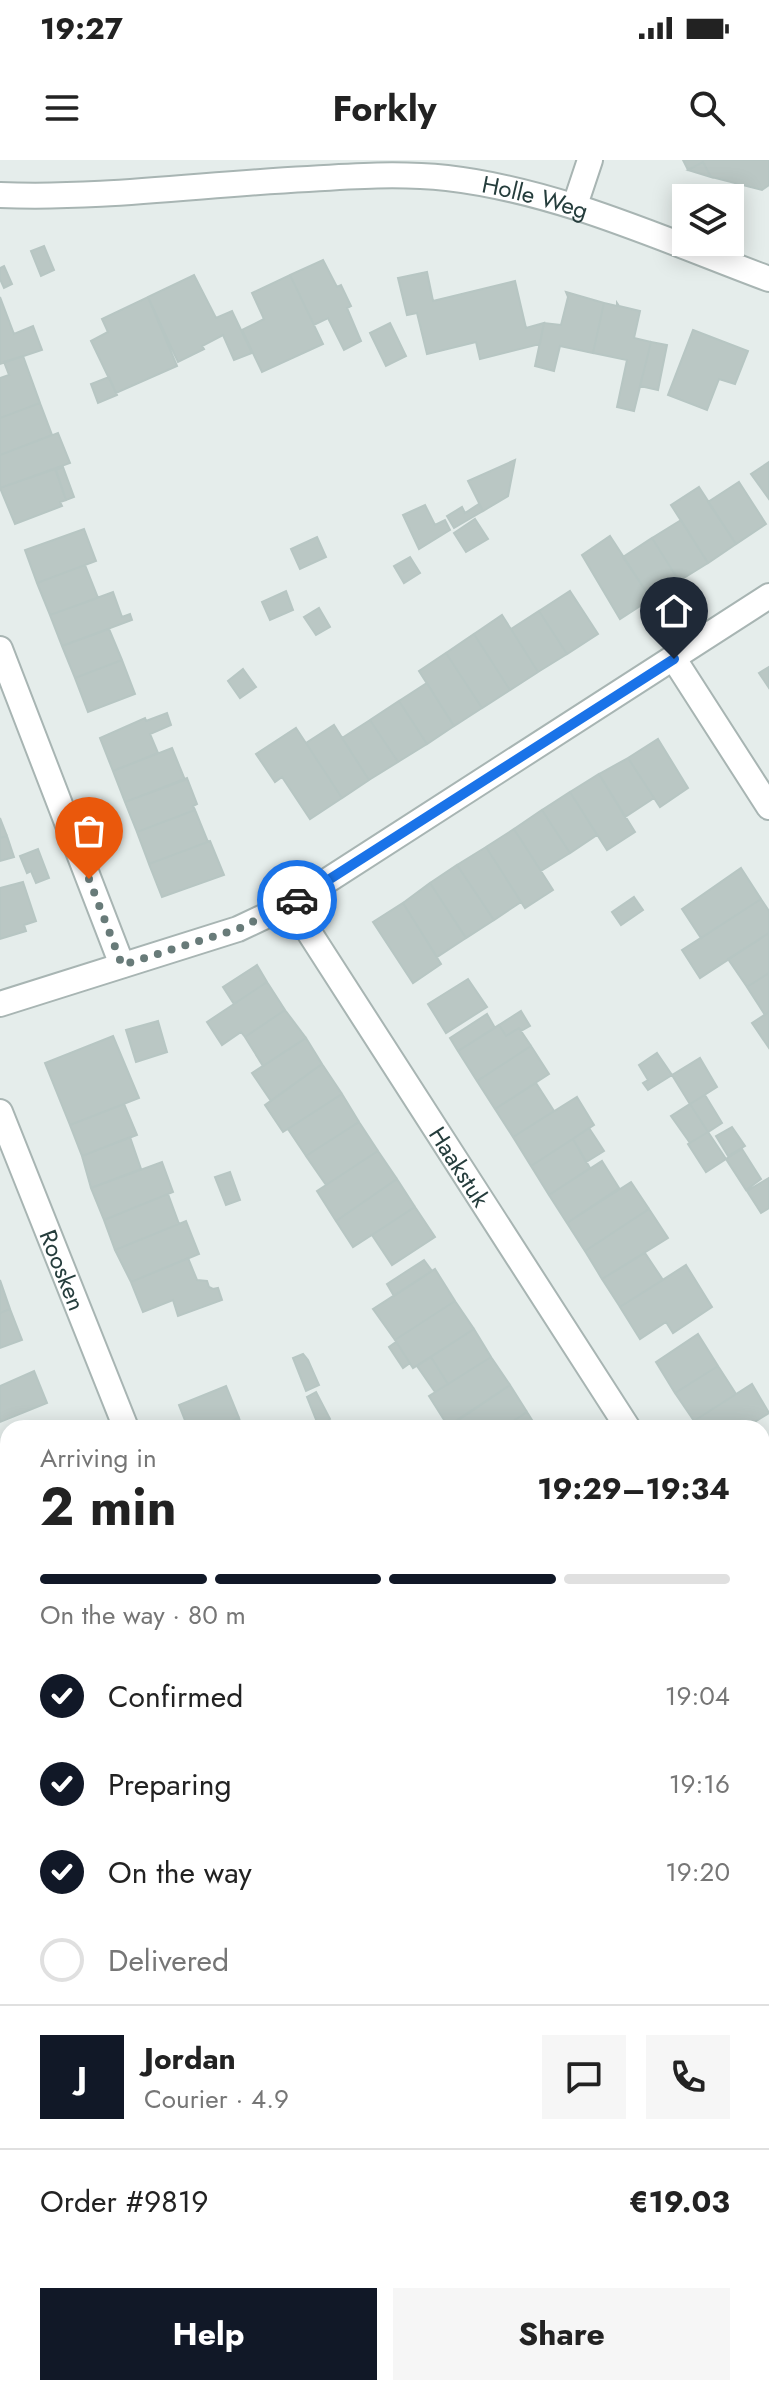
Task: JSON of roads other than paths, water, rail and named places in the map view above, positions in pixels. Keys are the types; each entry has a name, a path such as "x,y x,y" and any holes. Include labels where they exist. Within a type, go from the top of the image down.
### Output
{"street":[{"path":"575,205 590,160"},
{"name":"Holle Weg","path":"0,195 62,197 266,181 413,176 504,187 575,205 769,279"},
{"path":"0,1004 238,929 291,904 769,596"},
{"path":"0,649 122,965"},
{"path":"674,659 769,807"},
{"name":"Haakstuk","path":"291,904 623,1420"},
{"name":"Roosken","path":"0,1112 123,1420"}]}
